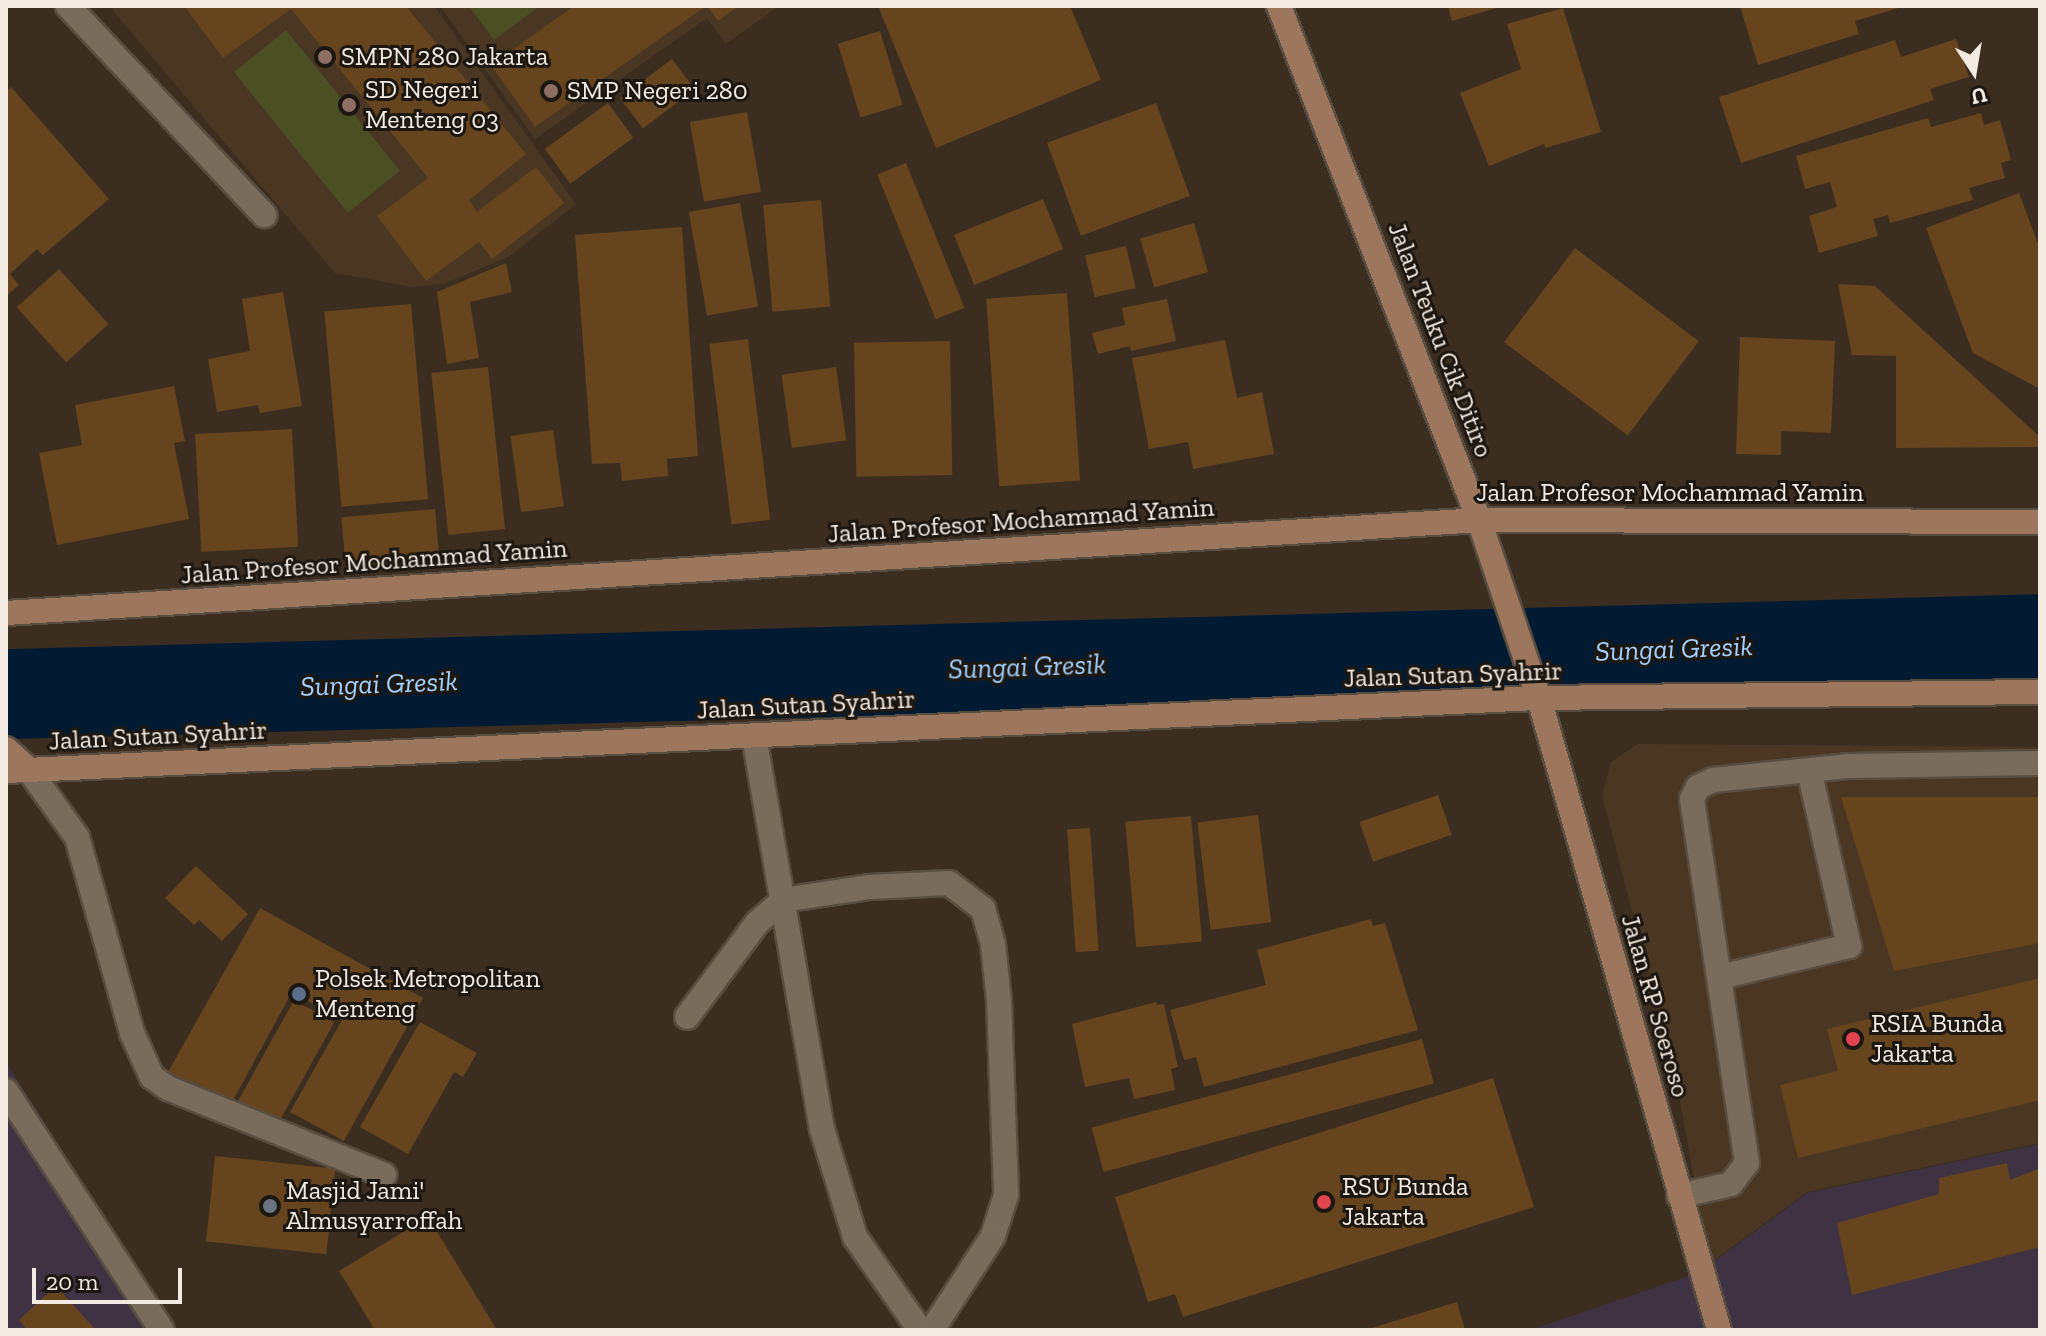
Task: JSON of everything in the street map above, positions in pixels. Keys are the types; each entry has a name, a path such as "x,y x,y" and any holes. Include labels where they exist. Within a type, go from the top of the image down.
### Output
{"street":[{"path":"68,6 264,215"},
{"name":"Jalan Teuku Cik Ditiro","path":"1279,6 1479,520 1539,698"},
{"name":"Jalan Profesor Mochammad Yamin","path":"6,613 1479,520 2040,522"},
{"name":"Jalan Sutan Syahrir","path":"18,770 1539,698 2040,692"},
{"name":"Jalan RP Soeroso","path":"1539,698 1719,1330"},
{"path":"754,736 822,1129 855,1237 920,1330"},
{"path":"6,749 18,770 77,837 132,1033 152,1077 168,1088 384,1175"},
{"path":"1679,1196 1731,1184 1747,1163 1692,799 1698,787 1713,780 1849,766 2040,763"},
{"path":"1720,977 1849,946 1809,770"},
{"path":"687,1017 757,923 783,900 885,885 949,883 983,909 993,944 999,1000 1006,1195 993,1236 932,1330"},
{"path":"6,1091 162,1330"}],"shaded area":[{"name":"SD Negeri Menteng 03","path":"109,6 434,6 576,204 510,256 444,284 412,287 335,273"},
{"name":"SMP Negeri 280","path":"440,6 779,6 726,44 707,18 535,139"},
{"name":"RSIA Bunda Jakarta","path":"1638,744 2040,747 2040,1143 1807,1192 1709,1264 1677,1084 1602,795 1611,762"},
{"path":"6,1062 175,1330 6,1330"},
{"path":"2040,1144 2040,1330 1531,1330 1700,1272 1807,1193"}],"green space":[{"path":"469,6 540,6 494,40"},
{"path":"286,30 400,171 348,213 234,72"}],"building":[{"path":"184,6 406,6 526,154 469,200 477,212 536,167 564,203 492,259 479,242 426,281 377,216 428,178 291,9 223,58"},
{"path":"574,6 706,6 535,127 491,65"},
{"path":"707,6 739,6 718,21"},
{"path":"878,6 1070,6 1101,80 936,148"},
{"path":"1448,6 1500,6 1500,7 1452,21"},
{"path":"1740,6 1902,7 1855,21 1859,34 1758,65"},
{"path":"1563,8 1601,132 1545,148 1544,144 1489,166 1460,93 1521,69 1507,24"},
{"path":"880,31 903,105 860,117 838,44"},
{"path":"1956,39 1969,77 1930,89 1934,100 1741,163 1719,97 1895,40 1901,57"},
{"path":"672,59 695,89 643,128 620,98"},
{"path":"11,87 109,199 43,255 37,249 10,274 19,285 6,296 6,92"},
{"path":"608,103 633,138 570,184 545,149"},
{"path":"1156,103 1190,196 1081,236 1047,143"},
{"path":"747,112 761,192 704,202 690,122"},
{"path":"1981,113 1984,125 2000,120 2011,160 2001,163 2005,178 1969,188 1973,200 1890,223 1888,215 1873,219 1878,236 1819,253 1809,216 1837,207 1830,182 1805,189 1796,156 1928,118 1931,127"},
{"path":"906,163 964,308 936,319 877,175"},
{"path":"2019,193 2040,249 2040,389 1973,353 1926,228"},
{"path":"1043,199 1063,249 974,285 954,235"},
{"path":"821,200 830,307 773,312 763,205"},
{"path":"740,203 758,306 707,315 689,212"},
{"path":"1194,223 1208,272 1154,287 1140,238"},
{"path":"682,227 698,456 667,459 668,476 622,481 620,463 592,464 575,235"},
{"path":"1126,246 1136,288 1095,297 1085,255"},
{"path":"1575,248 1699,341 1628,436 1504,342"},
{"path":"506,263 512,292 470,302 479,358 447,364 437,292"},
{"path":"59,269 109,324 66,362 17,307"},
{"path":"1838,284 1875,286 2040,437 2040,447 1896,448 1896,356 1852,355"},
{"path":"283,292 302,406 260,413 258,405 217,412 208,359 250,351 242,299"},
{"path":"1067,293 1080,481 999,486 986,299"},
{"path":"1167,299 1176,341 1131,351 1130,346 1098,354 1092,333 1125,325 1122,308"},
{"path":"411,304 428,499 341,507 324,312"},
{"path":"1740,337 1835,341 1831,433 1781,431 1781,455 1736,454"},
{"path":"748,339 770,520 731,524 709,344"},
{"path":"1225,340 1237,398 1262,392 1274,454 1193,469 1188,442 1149,449 1132,358"},
{"path":"950,341 952,475 856,477 854,343"},
{"path":"488,367 505,529 448,535 431,373"},
{"path":"836,367 846,440 792,448 782,375"},
{"path":"174,386 185,441 174,443 189,519 57,545 39,453 82,445 75,405"},
{"path":"292,429 298,547 201,552 195,434"},
{"path":"553,430 564,506 521,512 510,436"},
{"path":"435,509 440,565 346,573 341,517"},
{"path":"1438,795 1452,835 1373,862 1360,822"},
{"path":"1841,797 2040,797 2040,943 1894,971"},
{"path":"1258,815 1271,922 1211,930 1197,822"},
{"path":"1191,816 1202,942 1136,947 1125,822"},
{"path":"1090,828 1099,951 1076,952 1067,830"},
{"path":"196,866 248,914 222,941 199,920 194,925 165,898"},
{"path":"260,908 423,998 344,1141 290,1112 342,1020 292,992 230,1106 168,1072"},
{"path":"1371,919 1373,926 1385,923 1418,1030 1204,1087 1196,1057 1184,1060 1170,1010 1266,985 1257,950"},
{"path":"2040,978 2040,1100 1798,1158 1780,1085 1838,1071 1827,1029"},
{"path":"294,1000 334,1022 278,1123 238,1101"},
{"path":"1156,1002 1157,1005 1164,1004 1178,1067 1171,1069 1175,1090 1134,1099 1129,1078 1085,1087 1072,1024"},
{"path":"420,1022 477,1053 463,1077 454,1072 408,1154 360,1127"},
{"path":"1422,1039 1434,1083 1104,1172 1092,1128"},
{"name":"RSU Bunda Jakarta","path":"1493,1078 1534,1207 1183,1317 1175,1294 1148,1302 1115,1197"},
{"name":"Masjid Jami' Almusyarroffah","path":"215,1156 335,1169 326,1254 206,1242"},
{"path":"2007,1163 2010,1180 2040,1168 2040,1247 1852,1295 1837,1223 1939,1194 1939,1178"},
{"path":"428,1217 497,1330 375,1330 339,1271"},
{"path":"56,1286 96,1330 27,1330 19,1320"},
{"path":"1457,1302 1465,1330 1368,1330 1368,1329"}],"waterway":[{"name":"Sungai Gresik","path":"13,694 2040,639"}],"place":[{"name":"SMPN 280 Jakarta","path":"325,57"},
{"name":"SMP Negeri 280","path":"551,91"},
{"name":"SD Negeri Menteng 03","path":"349,105"},
{"name":"Polsek Metropolitan Menteng","path":"299,994"},
{"name":"RSIA Bunda Jakarta","path":"1853,1039"},
{"name":"RSU Bunda Jakarta","path":"1324,1202"},
{"name":"Masjid Jami' Almusyarroffah","path":"270,1206"}]}
